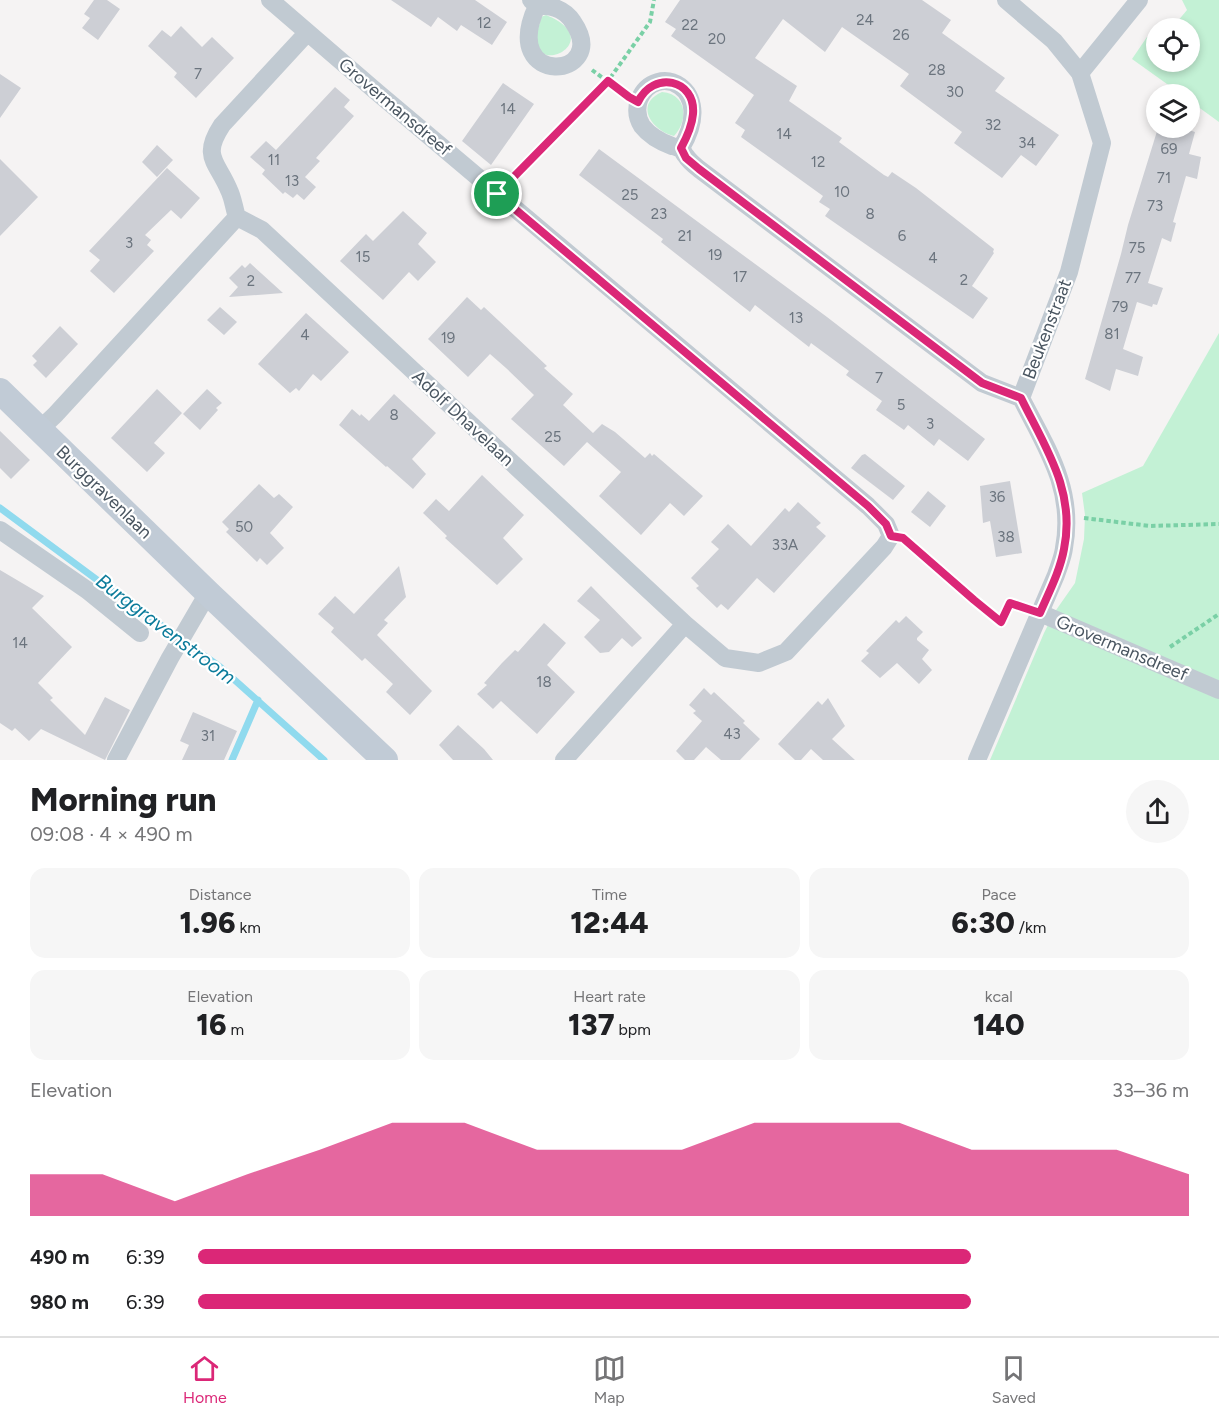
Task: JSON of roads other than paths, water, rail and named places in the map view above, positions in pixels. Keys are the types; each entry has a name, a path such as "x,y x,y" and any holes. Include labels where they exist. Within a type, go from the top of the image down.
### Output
{"main road":[{"name":"Burggravenlaan","path":"0,391 208,593 385,760"}],"street":[{"name":"Grovermansdreef","path":"270,0 868,506 886,524 891,536 884,547 837,598"},
{"name":"Beukenstraat","path":"1006,0 1054,41 1080,73 1102,143 1068,272 1021,398 1050,453 1061,480 1065,516 1064,548 1056,575 1040,613"},
{"path":"1080,73 1139,0"},
{"path":"534,3 554,7 570,18 575,25 581,40 580,51 576,58 566,65 557,68 540,61 533,53 528,35 534,3"},
{"path":"39,430 63,407 237,217 229,190 214,165 213,138 222,125 307,33"},
{"path":"681,148 688,136 694,112 687,92 678,84 660,81 648,87 638,102 638,120 644,129 659,140 681,148 686,158 699,169 982,383 1021,398"},
{"name":"Adolf Dhavelaan","path":"237,217 262,230 724,658 759,663 786,652 837,598"},
{"path":"0,531 87,590 140,633"},
{"path":"116,760 208,593"},
{"name":"Grovermansdreef","path":"977,760 1040,613 1219,690"},
{"path":"564,760 685,624"}],"waterway":[{"name":"Burggravenstroom","path":"0,508 219,666 324,760"},
{"path":"232,760 258,700"}]}
